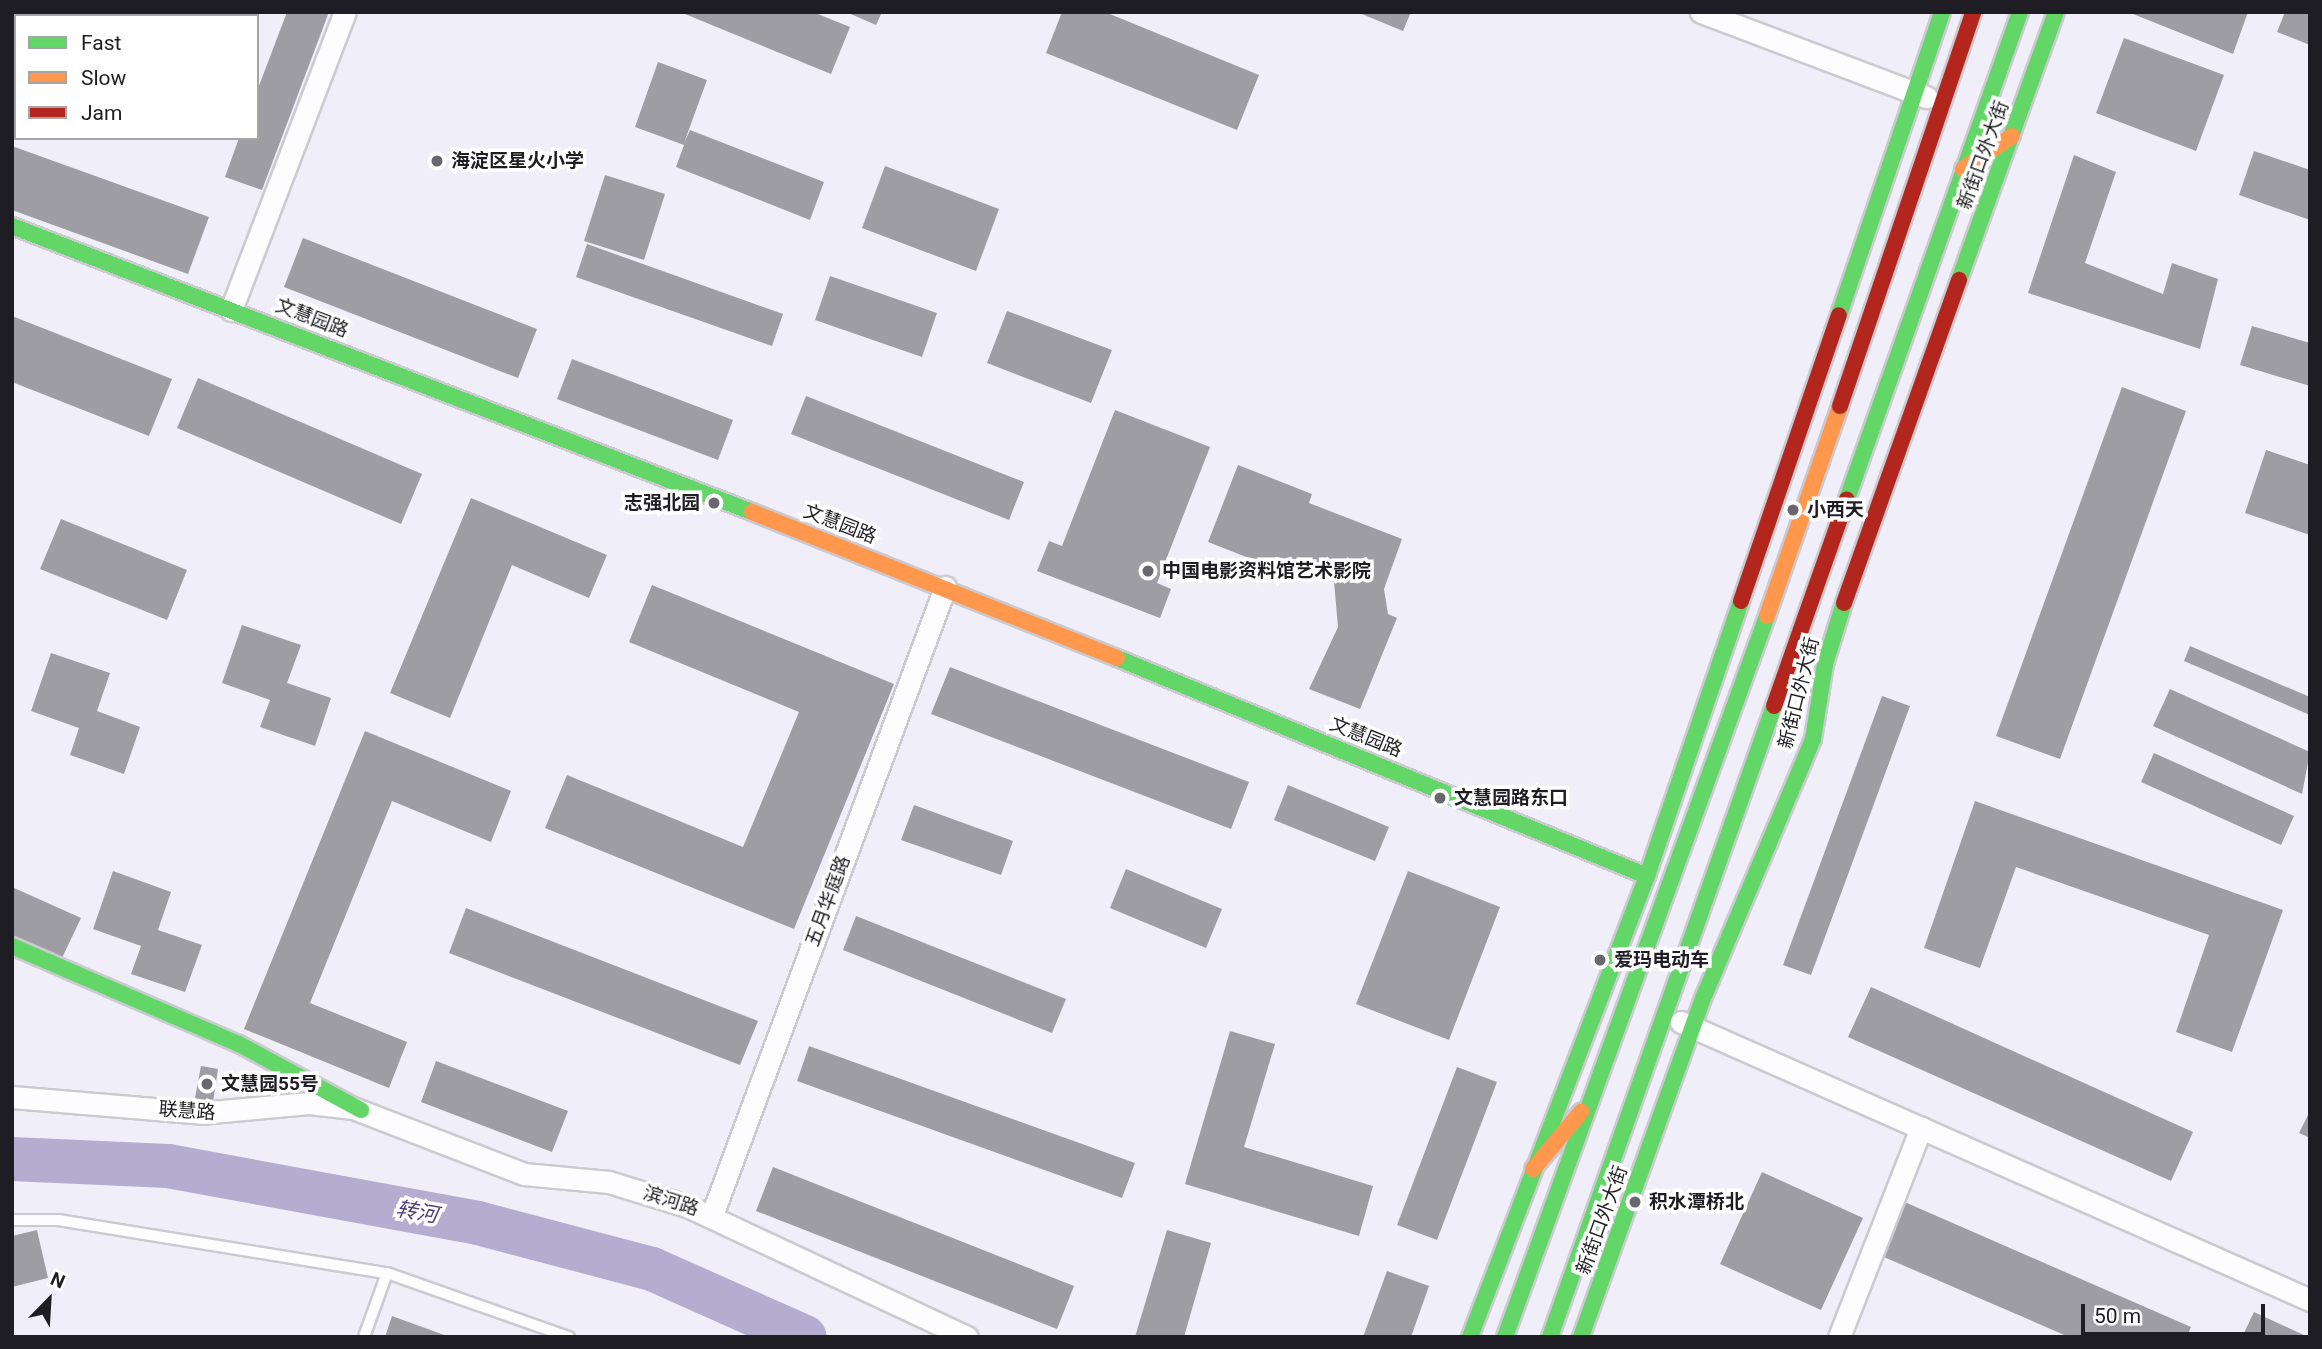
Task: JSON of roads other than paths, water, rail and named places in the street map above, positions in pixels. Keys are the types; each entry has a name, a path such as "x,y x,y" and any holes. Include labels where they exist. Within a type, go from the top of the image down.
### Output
{"street":[{"path":"231,310 345,12"},
{"path":"1702,12 1941,103"},
{"path":"1470,1337 1647,876 1942,12"},
{"path":"1505,1337 1598,1091 1807,506 1973,12"},
{"name":"新街口外大街","path":"1550,1337 2020,12"},
{"name":"新街口外大街","path":"1581,1337 1693,1027 1813,739 1825,664 1860,557 2056,12"},
{"path":"1963,169 2012,136"},
{"name":"文慧园路","path":"12,226 944,587 1647,876"},
{"name":"五月华庭路","path":"712,1215 944,587"},
{"path":"12,946 239,1044 361,1110"},
{"path":"1664,1014 2310,1300"},
{"path":"1533,1169 1598,1091"},
{"name":"联慧路","path":"12,1097 201,1113 317,1103 361,1110"},
{"name":"滨河路","path":"361,1110 524,1174 609,1182 712,1215 967,1337"},
{"path":"1839,1337 1921,1128"}],"lane":[{"path":"12,1220 85,1224 387,1273 569,1337"},
{"path":"365,1337 387,1273"}],"waterway":[{"name":"转河","path":"12,1159 168,1166 478,1223 652,1269 805,1337"}],"place":[{"name":"海淀区星火小学","path":"437,161"},
{"name":"志强北园","path":"714,503"},
{"name":"小西天","path":"1793,510"},
{"name":"中国电影资料馆艺术影院","path":"1148,571"},
{"name":"文慧园路东口","path":"1440,798"},
{"name":"爱玛电动车","path":"1600,960"},
{"name":"文慧园55号","path":"207,1084"},
{"name":"积水潭桥北","path":"1635,1202"}]}
